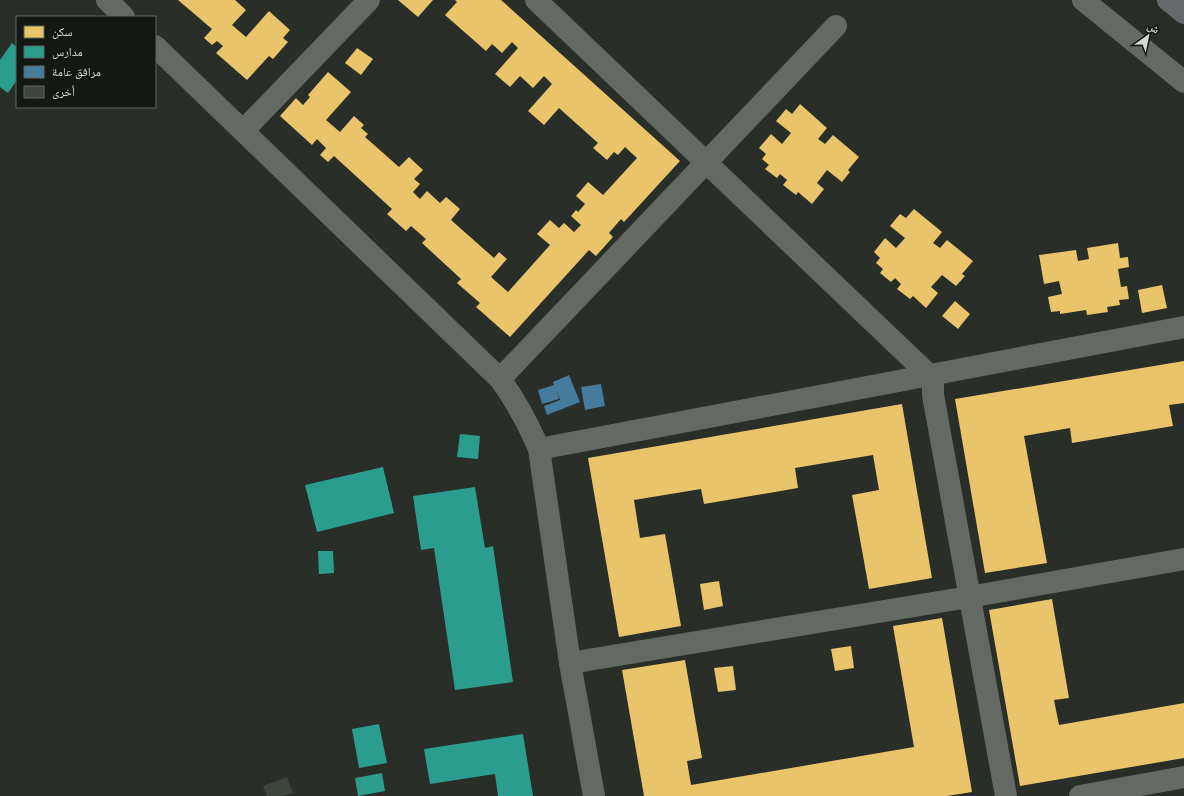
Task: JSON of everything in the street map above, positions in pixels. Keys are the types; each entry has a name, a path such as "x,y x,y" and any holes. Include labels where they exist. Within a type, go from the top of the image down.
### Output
{"highway":[{"path":"1168,0 1184,13"}],"street":[{"path":"106,0 123,16"},
{"path":"243,131 369,0"},
{"path":"536,0 930,376 1006,796"},
{"path":"1083,0 1184,82"},
{"path":"500,379 836,26"},
{"path":"156,47 500,379 525,417 539,449 570,663 594,796"},
{"path":"539,449 1184,327"},
{"path":"570,663 970,597 1184,559"},
{"path":"1080,796 1184,777"}],"building: سكن":[{"path":"178,0 235,0 246,10 232,25 246,37 269,11 290,30 283,38 288,42 273,59 269,56 247,80 216,53 223,46 217,41 212,45 204,38 212,29"},
{"path":"398,0 433,0 418,17"},
{"path":"455,0 501,0 680,161 624,222 621,219 609,233 613,237 596,256 589,250 510,337 476,307 480,303 457,283 461,279 422,243 426,239 411,226 406,231 387,214 392,209 334,156 328,162 320,155 326,148 317,139 312,145 280,116 296,98 303,105 310,97 308,95 328,72 351,92 326,120 340,132 354,116 364,125 361,128 368,134 365,137 399,167 409,157 423,170 414,179 420,184 413,192 420,199 427,191 440,203 446,197 460,209 451,220 494,258 499,252 507,259 491,277 508,292 550,245 537,234 550,220 559,228 564,223 574,232 581,225 571,216 576,210 578,212 585,204 576,196 588,182 603,195 637,158 625,147 618,155 614,152 607,160 593,148 598,143 559,108 544,125 528,111 552,84 544,76 533,88 520,76 510,87 495,74 518,48 512,42 502,53 492,44 486,51 445,15 457,2"},
{"path":"357,48 373,59 361,75 345,63"},
{"path":"800,104 827,128 818,139 825,144 833,135 859,157 848,170 850,172 842,182 827,170 817,183 824,189 812,204 798,192 796,195 783,185 787,180 780,174 777,178 765,169 769,165 762,159 766,154 759,148 771,134 782,144 791,133 776,121 786,109 792,114"},
{"path":"914,209 942,232 933,243 940,248 947,240 973,261 962,274 965,276 956,286 942,275 931,287 938,293 926,308 913,296 910,299 897,289 901,284 895,278 891,282 880,273 883,269 876,263 880,258 874,252 885,238 896,248 905,238 890,226 900,214 906,218"},
{"path":"1118,243 1120,258 1128,257 1129,267 1118,269 1121,287 1127,286 1129,299 1119,300 1120,305 1107,307 1108,312 1087,315 1086,310 1060,314 1060,311 1051,312 1048,297 1062,294 1059,281 1044,284 1039,255 1076,250 1078,261 1089,259 1087,248"},
{"path":"1162,285 1167,308 1142,313 1138,290"},
{"path":"955,301 970,314 958,329 942,316"},
{"path":"1184,361 1184,403 1169,405 1173,426 1072,443 1070,428 1024,436 1047,563 985,573 955,399"},
{"path":"902,404 932,578 869,589 852,495 879,490 873,455 795,468 798,488 704,504 701,489 634,500 640,538 665,534 681,626 619,637 588,458"},
{"path":"719,581 723,606 704,610 700,584"},
{"path":"1052,599 1069,698 1054,700 1059,725 1184,703 1184,758 1020,786 989,610"},
{"path":"942,618 972,792 947,796 644,796 622,670 685,660 702,758 687,761 691,785 914,747 893,626"},
{"path":"851,646 854,668 835,671 831,649"},
{"path":"733,666 736,690 718,692 714,668"}],"building: مدارس":[{"path":"12,43 16,46 16,81 8,93 0,87 0,60"},
{"path":"460,434 480,436 478,459 457,457"},
{"path":"383,467 394,513 317,532 305,485"},
{"path":"475,487 485,548 493,546 513,682 455,690 434,548 421,550 413,496"},
{"path":"318,551 333,551 334,573 319,574"},
{"path":"379,724 387,763 359,768 352,729"},
{"path":"523,734 533,796 498,796 495,774 430,784 424,749"},
{"path":"382,773 385,791 358,796 355,778"}],"building: مرافق عامة":[{"path":"569,375 580,402 547,415 544,406 560,400 557,391 559,399 542,404 538,390 554,385 553,382"},
{"path":"601,384 605,406 585,410 581,387"}],"building: أخرى":[{"path":"287,777 293,793 283,796 267,796 263,786"}]}
